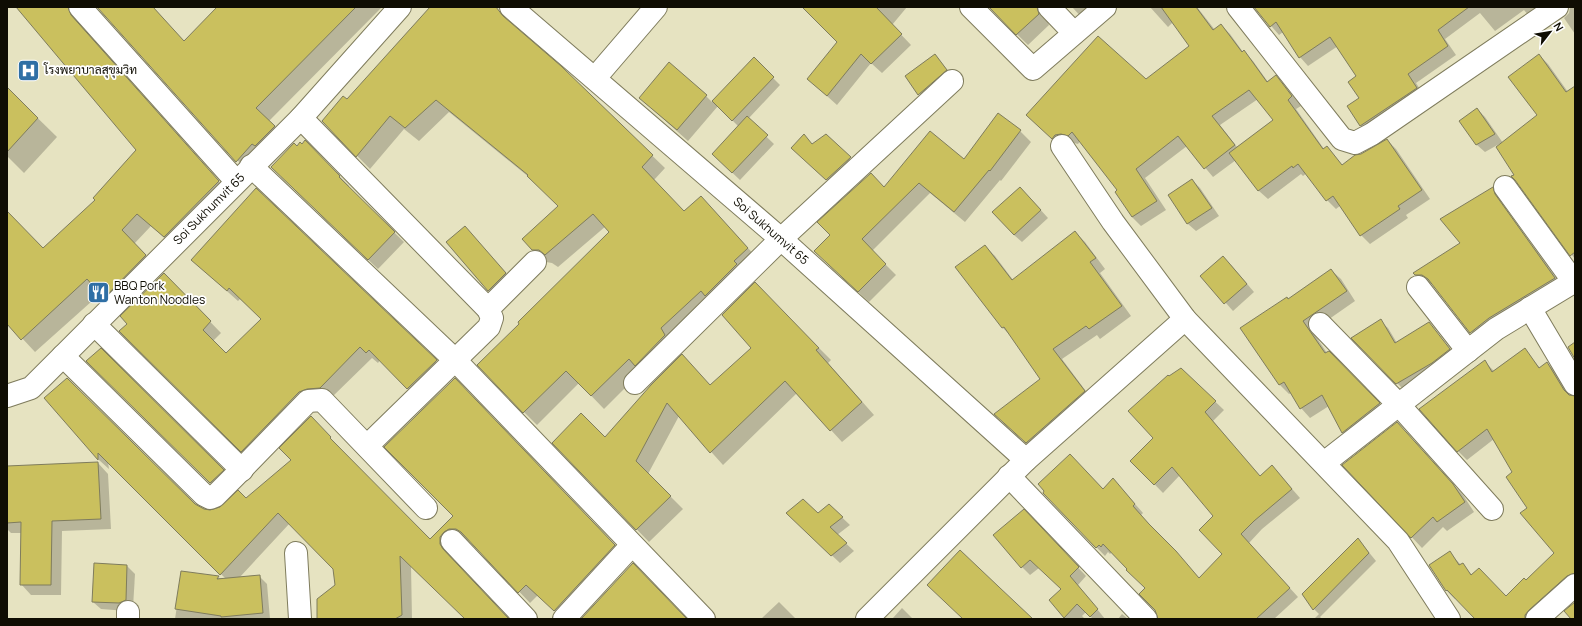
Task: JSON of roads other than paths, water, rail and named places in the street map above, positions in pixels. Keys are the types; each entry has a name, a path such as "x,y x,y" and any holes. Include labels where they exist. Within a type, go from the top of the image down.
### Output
{"street":[{"path":"80,7 244,174 455,360 704,619"},
{"name":"Soi Sukhumvit 65","path":"7,396 31,388 301,118 400,7"},
{"name":"Soi Sukhumvit 65","path":"511,7 781,239 1026,460"},
{"path":"595,78 656,7"},
{"path":"971,7 1033,69 1105,7"},
{"path":"1049,7 1074,34"},
{"path":"1238,7 1342,139 1355,143 1372,134 1557,7"},
{"path":"636,383 781,239 952,81"},
{"path":"301,118 488,309 492,318 489,328 368,446"},
{"path":"1062,146 1113,222 1184,320 1398,541 1449,619"},
{"path":"1324,463 1496,329 1574,281 1505,187"},
{"path":"488,309 535,262"},
{"path":"1418,287 1468,351"},
{"path":"1530,308 1575,384"},
{"path":"867,619 1009,476 1184,320"},
{"path":"94,324 242,470"},
{"path":"1320,324 1399,405 1492,509"},
{"path":"63,356 204,495 210,498 215,496 242,470 308,401 322,400 368,446 426,508"},
{"path":"1009,476 1146,619"},
{"path":"452,541 526,619"},
{"path":"564,619 632,545"},
{"path":"296,553 300,619"},
{"path":"1537,619 1575,585"}],"place":[{"name":"โรงพยาบาลสุขุมวิท","path":"29,70"},
{"name":"BBQ Pork Wanton Noodles","path":"98,293"}]}
